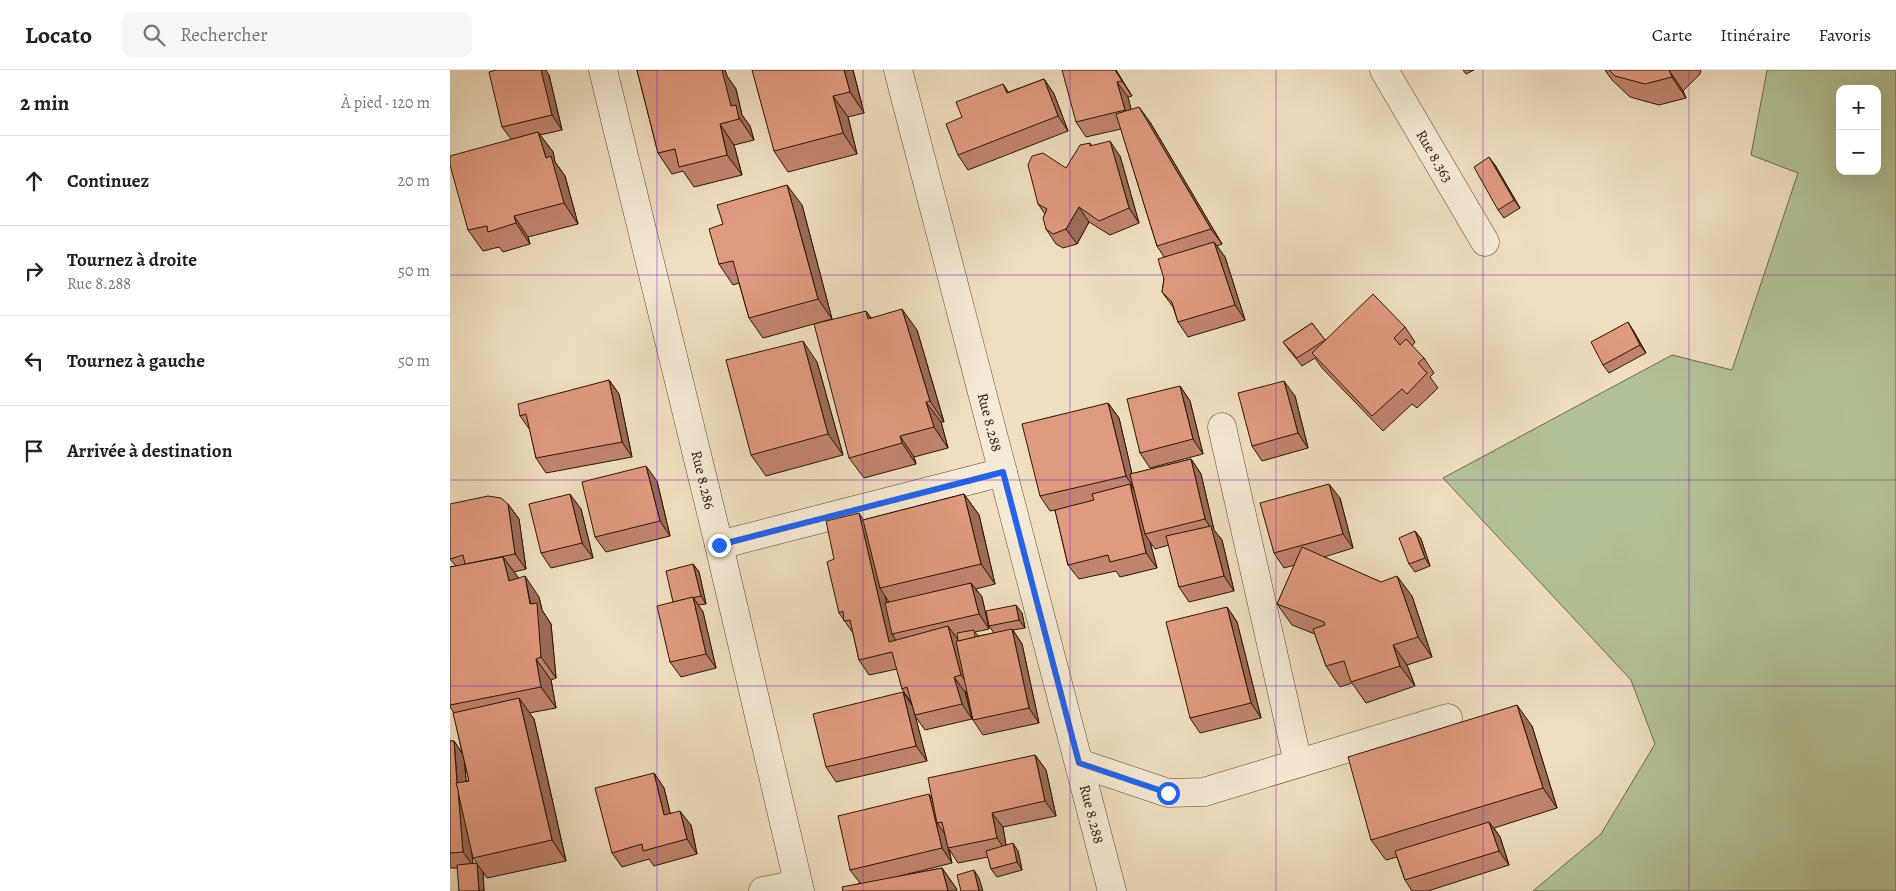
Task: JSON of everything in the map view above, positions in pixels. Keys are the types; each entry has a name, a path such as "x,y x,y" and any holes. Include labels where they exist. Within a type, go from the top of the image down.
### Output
{"street":[{"name":"Rue 8.286","path":"603,70 719,545 799,887"},
{"name":"Rue 8.288","path":"898,70 1112,891"},
{"name":"Rue 8.363","path":"1384,70 1486,242"},
{"path":"1222,426 1298,763"},
{"path":"719,545 1003,472"},
{"path":"1079,763 1168,793 1188,794 1204,792 1448,718"},
{"path":"763,891 799,887"}],"green space":[{"path":"1767,70 1896,70 1896,891 1533,891 1601,834 1655,744 1631,680 1443,478 1672,355 1732,370 1798,173 1751,155"}],"building":[{"path":"496,70 541,70 552,115 502,127 489,72"},
{"path":"637,70 722,70 731,106 736,105 739,119 720,124 727,155 679,167 675,149 658,153"},
{"path":"752,70 844,70 850,92 833,96 843,133 774,151"},
{"path":"1062,70 1115,70 1122,81 1117,82 1125,110 1076,122"},
{"path":"1609,70 1669,70 1672,77 1645,84 1615,76"},
{"path":"1044,79 1058,116 958,155 946,124 962,117 956,102 1003,84 1007,93"},
{"path":"1139,107 1211,229 1157,246 1116,114"},
{"path":"538,132 546,158 551,156 564,203 514,216 516,223 488,232 487,226 468,230 450,165 450,156"},
{"path":"1110,141 1129,208 1099,221 1079,207 1066,229 1053,234 1046,229 1043,218 1047,209 1038,204 1028,165 1032,156 1043,153 1066,168 1080,145 1090,143 1090,146"},
{"path":"1489,157 1514,200 1498,210 1474,167"},
{"path":"787,185 818,299 749,318 733,261 719,264 709,229 723,224 717,205"},
{"path":"1214,242 1235,305 1178,322 1172,302 1162,292 1164,279 1158,259"},
{"path":"1373,294 1405,327 1394,338 1400,345 1406,339 1424,358 1418,363 1427,373 1407,394 1402,389 1372,416 1312,353"},
{"path":"902,309 930,401 926,402 934,427 900,436 902,443 849,458 814,324 866,311 868,319"},
{"path":"1628,322 1640,345 1603,365 1591,342"},
{"path":"1312,323 1325,340 1297,358 1283,342"},
{"path":"803,341 828,434 751,455 726,360"},
{"path":"609,380 622,442 536,458 526,414 520,416 518,404"},
{"path":"1284,381 1298,433 1252,446 1238,393"},
{"path":"1180,386 1193,439 1140,453 1127,399"},
{"path":"1108,403 1126,476 1040,496 1022,424"},
{"path":"1191,459 1205,519 1145,534 1130,474"},
{"path":"646,466 660,521 595,537 582,482"},
{"path":"1130,484 1146,553 1110,562 1108,555 1068,565 1055,510 1094,500 1092,494"},
{"path":"1329,484 1343,534 1274,553 1260,503"},
{"path":"570,494 582,543 541,553 529,504"},
{"path":"964,494 981,564 880,588 863,520"},
{"path":"488,496 501,498 508,504 515,554 465,564 463,555 450,559 450,504"},
{"path":"859,513 889,642 948,626 961,675 954,677 962,704 915,715 907,687 902,689 892,652 859,660 850,620 844,621 843,611 839,613 827,562 834,559 826,521"},
{"path":"1211,526 1224,576 1179,587 1166,536"},
{"path":"1415,531 1425,558 1409,564 1399,538"},
{"path":"1302,547 1381,582 1397,576 1418,637 1393,645 1400,666 1351,682 1344,661 1326,666 1313,629 1325,625 1324,622 1277,604"},
{"path":"503,557 509,581 525,576 530,604 537,603 541,657 536,659 541,687 450,705 450,567"},
{"path":"693,564 701,596 673,602 666,571"},
{"path":"971,583 979,614 892,634 885,603"},
{"path":"693,597 706,654 670,662 657,606"},
{"path":"1016,605 1019,620 989,626 986,611"},
{"path":"1227,607 1251,703 1190,718 1166,622"},
{"path":"1012,629 1029,708 973,720 956,641"},
{"path":"974,630 975,637 958,641 957,633"},
{"path":"903,692 916,746 826,767 813,714"},
{"path":"519,698 552,840 473,858 456,783 469,781 453,713"},
{"path":"1517,705 1543,788 1371,840 1348,757"},
{"path":"450,741 454,741 463,852 450,853"},
{"path":"1035,755 1045,801 992,813 997,838 948,848 942,822 937,823 928,778"},
{"path":"654,773 664,815 680,811 687,839 643,851 642,844 612,853 595,788"},
{"path":"929,794 942,848 850,870 838,816"},
{"path":"1489,822 1499,851 1405,880 1395,851"},
{"path":"1013,843 1017,862 991,869 986,851"},
{"path":"477,863 479,891 459,891 457,865"},
{"path":"942,868 948,891 843,891 842,887"},
{"path":"974,870 979,891 961,891 957,875"}],"route":[{"path":"719,545 1003,472 1079,763 1168,793"}]}
